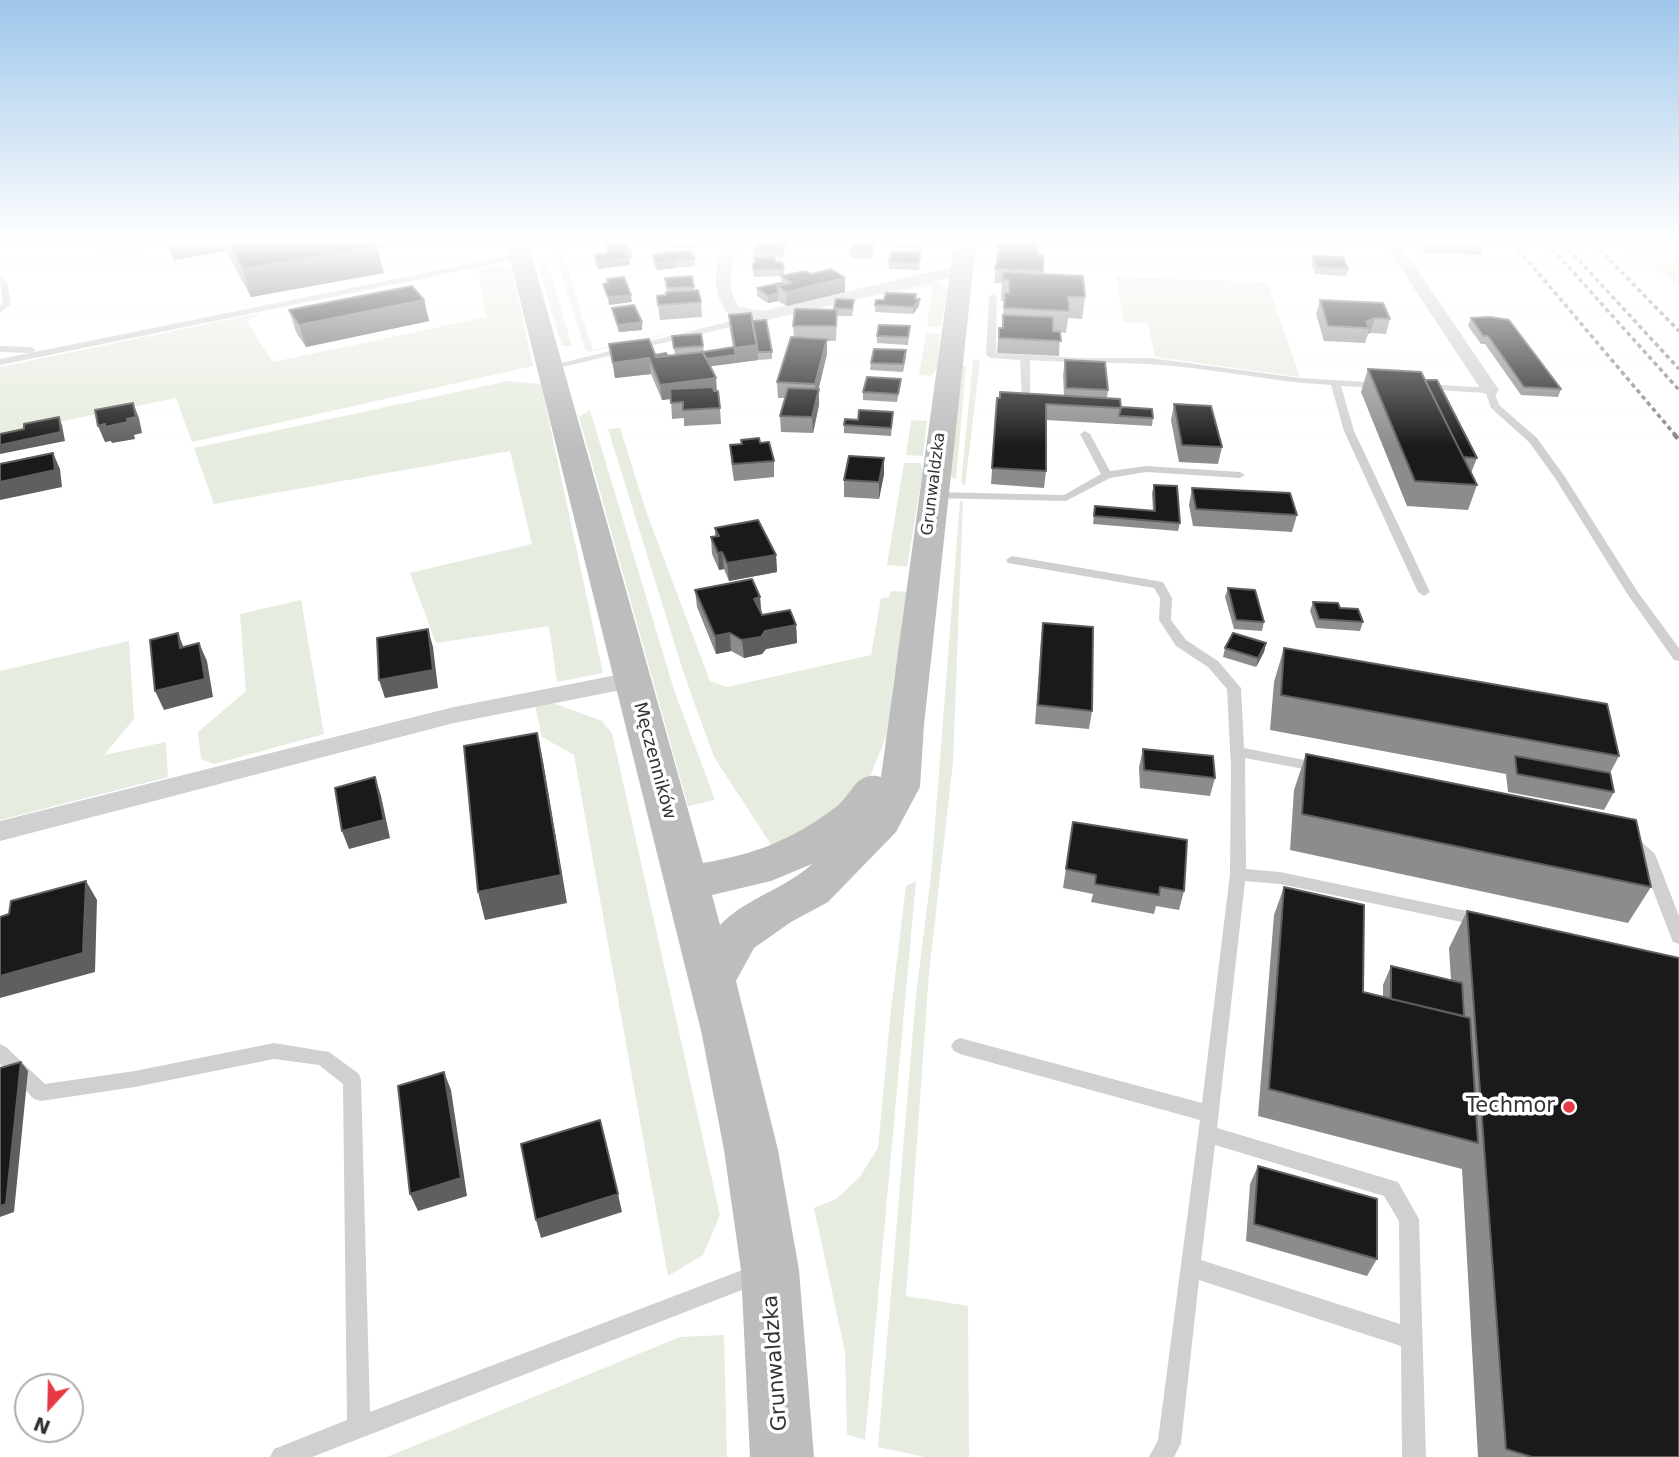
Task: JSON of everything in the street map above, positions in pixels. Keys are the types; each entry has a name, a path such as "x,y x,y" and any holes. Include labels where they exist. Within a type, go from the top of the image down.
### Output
{"main road":[{"name":"Męczenników","path":"534,311 713,980 751,1150 770,1269"},
{"name":"Grunwaldzka","path":"713,980 738,935 775,909 811,890 881,821 900,787 905,725 956,311"},
{"name":"Grunwaldzka","path":"686,883 756,870 802,850 831,832 853,816 874,787 905,725"},
{"name":"Grunwaldzka","path":"770,1269 782,1457"}],"street":[{"path":"736,311 740,314 763,316 780,311"},
{"path":"1437,311 1490,390"},
{"path":"0,831 454,715 632,680"}],"lane":[{"path":"0,362 233,311"},
{"path":"718,327 727,311"},
{"path":"993,311 991,355 1150,362 1335,383 1387,385"},
{"path":"550,367 763,316"},
{"path":"0,349 53,351"},
{"path":"1025,358 1025,395"},
{"path":"1335,383 1349,431 1424,592"},
{"path":"1412,386 1490,390 1493,406 1532,440 1560,477 1633,592 1679,657"},
{"path":"1085,434 1107,475"},
{"path":"933,495 1066,498 1107,475 1146,469 1240,475"},
{"path":"1012,560 1159,585 1166,597 1165,620 1181,643 1213,664 1234,688 1238,874 1169,1443 1161,1457"},
{"path":"1237,752 1333,769"},
{"path":"1617,828 1647,854 1679,937"},
{"path":"1238,874 1280,878 1493,923"},
{"path":"960,1046 1209,1124 1391,1189 1409,1219 1414,1457"},
{"path":"0,1052 41,1093 135,1079 274,1051 323,1058 352,1080 359,1427"},
{"path":"1189,1267 1411,1338"},
{"path":"282,1457 770,1269"}],"shaded area":[{"path":"485,311 521,311 533,366 192,442 176,398 0,434 0,367 260,313 247,322 273,362 486,317"},
{"path":"552,311 562,311 572,346 562,346"},
{"path":"573,311 581,311 593,350 716,323 590,352 585,349"},
{"path":"929,311 943,311 941,327 927,326"},
{"path":"1121,311 1277,311 1300,377 1155,357 1148,323 1123,322"},
{"path":"926,333 940,334 937,368 931,376 919,375"},
{"path":"973,360 980,361 965,486 961,483"},
{"path":"960,366 966,366 956,479 949,476"},
{"path":"508,381 541,384 603,673 557,682 549,626 436,643 410,573 532,544 510,451 214,504 194,448"},
{"path":"590,410 674,690 715,800 688,806 579,417"},
{"path":"911,420 927,421 923,456 906,455"},
{"path":"620,428 647,514 710,681 727,687 871,655 881,598 889,598 891,591 911,592 907,625 894,679 888,732 870,777 847,804 774,849 714,757 684,674 608,429"},
{"path":"904,463 920,463 923,470 907,567 887,565"},
{"path":"960,501 963,502 953,762 929,973 906,1296 968,1306 969,1457 925,1457 878,1447 916,995 931,876"},
{"path":"301,600 324,734 214,764 201,759 198,732 246,691 240,614"},
{"path":"129,641 134,719 104,755 166,742 168,777 0,820 0,671"},
{"path":"550,702 602,721 612,733 720,1215 703,1255 668,1276 574,755 542,737 535,705"},
{"path":"916,881 865,1440 847,1434 845,1352 814,1208 836,1199 859,1178 878,1148 906,886"},
{"path":"724,1335 727,1457 387,1457 680,1337"}],"building":[{"path":"290,311 369,311 299,325"},
{"path":"613,311 637,311 642,322 618,325"},
{"path":"795,311 837,311 836,326 793,326"},
{"path":"1323,311 1386,311 1390,319 1375,318 1366,322 1369,328 1328,326"},
{"path":"751,313 757,345 735,348 729,315"},
{"path":"1003,315 1053,317 1053,331 1060,332 1061,341 999,338 999,328 1003,328"},
{"path":"1471,318 1509,320 1561,389 1524,387 1488,336 1483,336"},
{"path":"766,320 772,352 758,352 752,321"},
{"path":"879,325 910,326 908,337 877,336"},
{"path":"701,334 703,346 674,348 672,336"},
{"path":"791,337 827,339 815,384 777,382"},
{"path":"649,339 656,357 703,352 716,378 660,385 649,358 613,363 609,344"},
{"path":"734,347 736,355 706,359 703,352"},
{"path":"874,349 906,350 903,364 871,363"},
{"path":"666,353 668,356 655,355"},
{"path":"1065,360 1105,362 1108,390 1066,388"},
{"path":"1368,369 1421,372 1477,485 1415,481"},
{"path":"867,377 901,379 898,394 863,392"},
{"path":"1425,380 1437,380 1477,458 1463,457"},
{"path":"713,387 714,391 718,391 720,408 683,410 683,402 671,403 670,389"},
{"path":"788,388 819,389 812,417 780,416"},
{"path":"1000,392 1120,399 1121,408 1046,404 1046,471 992,468 997,398 1000,398"},
{"path":"133,403 136,417 127,419 128,422 98,426 95,410"},
{"path":"1174,404 1211,406 1222,447 1182,445"},
{"path":"1121,407 1152,409 1153,418 1119,416"},
{"path":"859,410 893,412 891,428 844,425 845,419 858,420"},
{"path":"59,417 61,432 0,445 0,434 24,429 24,424"},
{"path":"759,438 760,443 769,442 774,461 733,464 730,445 742,444 741,440"},
{"path":"53,453 55,470 0,482 0,464"},
{"path":"849,456 884,458 879,482 844,480"},
{"path":"1154,485 1177,486 1180,523 1094,516 1095,506 1155,511"},
{"path":"1192,488 1290,493 1297,515 1196,509"},
{"path":"758,520 776,555 727,563 722,552 718,553 711,537 719,536 715,528"},
{"path":"752,579 760,597 754,599 762,615 790,610 796,625 765,631 761,637 742,640 730,633 715,636 695,590"},
{"path":"1228,588 1255,590 1264,622 1236,620"},
{"path":"1313,602 1338,603 1340,608 1358,609 1363,622 1319,619"},
{"path":"1043,623 1093,627 1092,711 1038,705"},
{"path":"428,629 433,670 379,680 377,638"},
{"path":"178,633 180,648 199,643 205,679 155,691 150,640"},
{"path":"1233,633 1266,643 1258,658 1225,648"},
{"path":"1284,648 1607,704 1619,756 1281,695"},
{"path":"537,733 561,875 478,892 464,746"},
{"path":"1143,749 1213,756 1215,778 1144,770"},
{"path":"1306,754 1636,820 1651,887 1302,814"},
{"path":"1515,756 1610,773 1614,792 1517,774"},
{"path":"375,777 384,820 342,831 335,788"},
{"path":"1073,822 1187,840 1184,891 1160,887 1159,895 1095,884 1096,875 1066,869"},
{"path":"86,881 83,953 0,976 0,917 9,914 11,901"},
{"path":"1284,887 1364,905 1363,992 1470,1018 1478,1143 1269,1089"},
{"name":"Techmor","path":"1467,911 1679,958 1679,1457 1532,1457 1506,1449"},
{"path":"1391,966 1462,983 1464,1016 1391,999"},
{"path":"21,1062 6,1204 0,1206 0,1068"},
{"path":"444,1072 461,1178 410,1194 398,1086"},
{"path":"600,1120 618,1194 536,1220 521,1144"},
{"path":"1258,1166 1377,1199 1377,1259 1254,1224"}],"railway":[{"path":"1570,311 1676,436"},
{"path":"1608,311 1679,390"},
{"path":"1626,311 1679,369"},
{"path":"1659,311 1679,331"},
{"path":"1674,434 1679,440"}],"place":[{"name":"Techmor","path":"1569,1107"}]}
